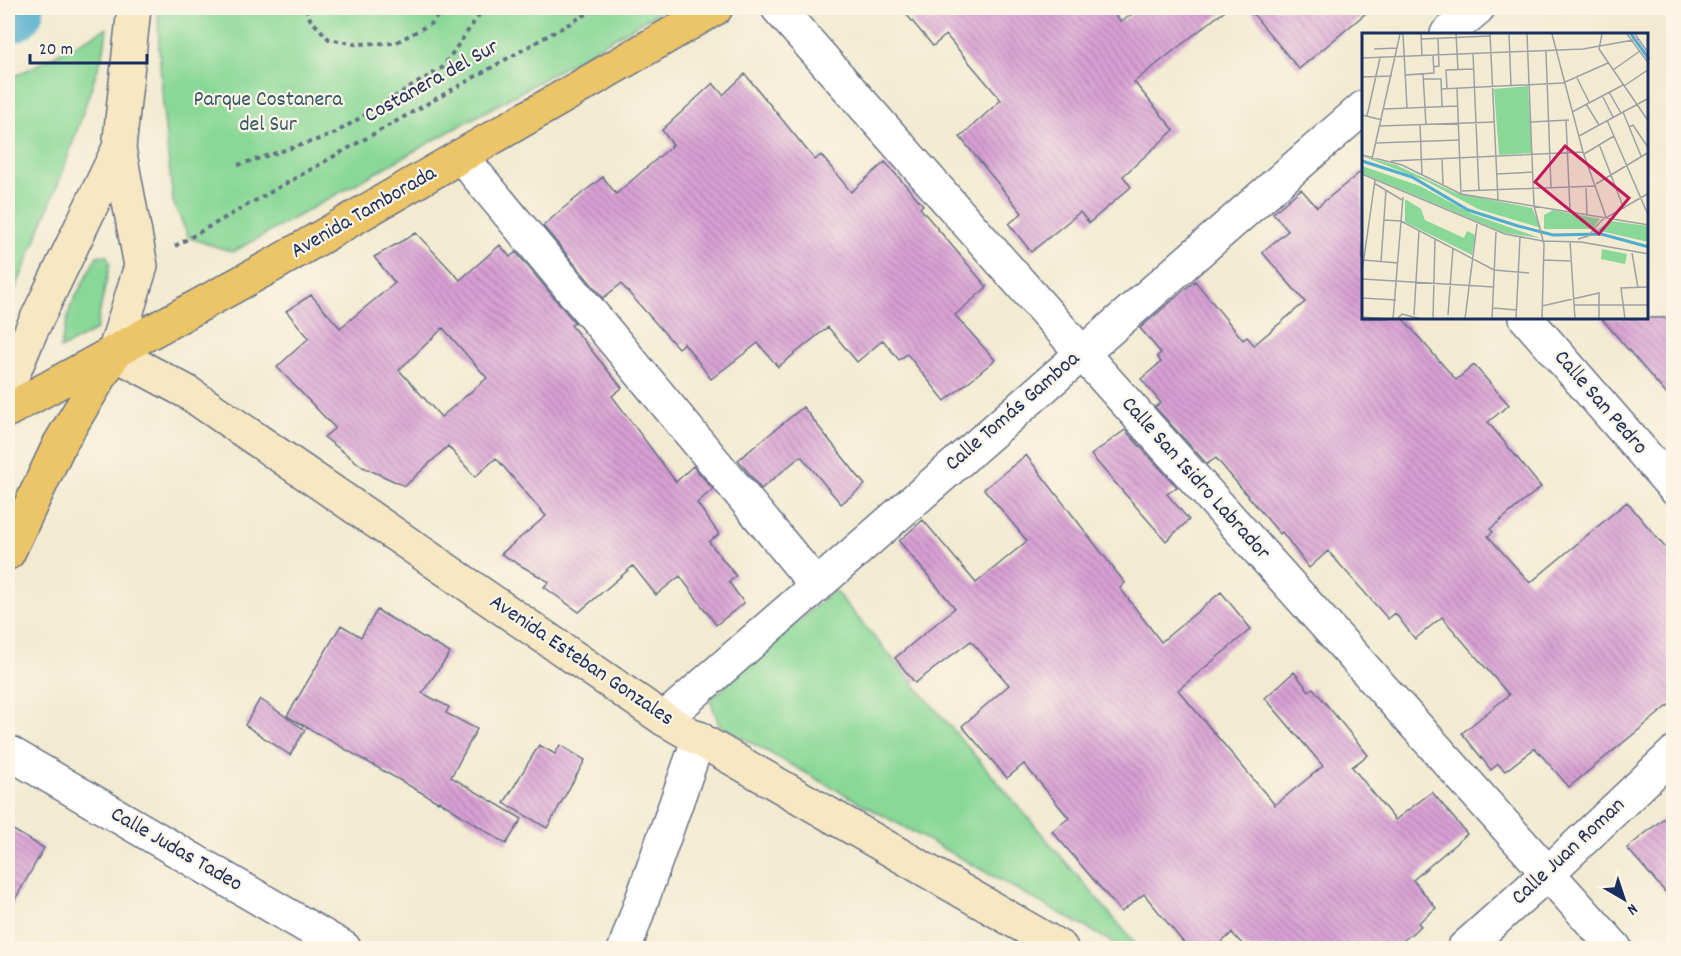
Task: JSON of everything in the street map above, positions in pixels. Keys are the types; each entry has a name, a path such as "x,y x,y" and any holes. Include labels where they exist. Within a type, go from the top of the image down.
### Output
{"main road":[{"name":"Avenida Tamborada","path":"8,410 273,265 716,8"},
{"path":"8,553 60,443 114,353"}],"street":[{"name":"Calle San Isidro Labrador","path":"778,8 1081,352 1615,948"},
{"path":"1448,33 1478,8"},
{"path":"114,353 141,266 119,148 133,10"},
{"name":"Calle Tomás Gamboa","path":"664,718 1081,352 1359,119"},
{"path":"8,386 31,331 119,148"},
{"path":"461,156 816,586"},
{"name":"Calle San Pedro","path":"1528,320 1674,488"},
{"name":"Avenida Esteban Gonzales","path":"114,353 187,392 664,718 1061,948"},
{"path":"625,948 699,738"},
{"name":"Calle Judas Tadeo","path":"8,752 344,948"},
{"name":"Calle Juan Roman","path":"1464,948 1548,873 1674,753"}],"path":[{"path":"306,8 310,19 329,39 355,44 395,43 432,23 444,8"},
{"path":"238,165 332,135 442,68 484,8"},
{"name":"Costanera del Sur","path":"189,238 597,8"}],"green space":[{"name":"Parque Costanera del Sur","path":"158,8 666,8 233,252 189,238 173,202 164,119"},
{"path":"107,28 104,50 62,174 8,308 8,80"},
{"path":"106,255 110,263 96,330 60,349 70,308 97,256"},
{"path":"834,590 1139,948 1123,948 719,725 710,700"}],"building":[{"path":"901,8 1109,8 1121,22 1140,8 1228,8 1134,82 1174,130 1123,176 1131,187 1089,223 1080,212 1031,252 1009,224 1022,213 960,137 1001,100 946,35 933,46"},
{"path":"1248,8 1372,8 1299,69"},
{"path":"745,74 815,160 821,155 851,192 885,162 923,205 920,208 987,287 955,315 995,360 945,401 907,354 899,360 883,340 857,362 828,327 778,367 758,343 711,379 684,343 678,348 621,284 603,298 543,226 603,177 616,194 673,145 662,130 713,83 723,95"},
{"path":"1362,171 1362,320 1404,320 1456,380 1474,365 1509,405 1488,422 1541,487 1490,529 1493,532 1488,536 1530,583 1627,502 1674,558 1674,701 1569,787 1535,748 1505,771 1498,764 1491,770 1462,733 1509,695 1442,617 1415,639 1395,613 1388,619 1328,551 1309,568 1282,532 1280,534 1216,458 1207,464 1155,407 1161,403 1141,379 1161,362 1157,356 1161,353 1140,328 1195,281 1243,340 1247,337 1254,345 1305,302 1262,252 1288,231 1273,213 1301,189 1317,207"},
{"path":"416,233 460,280 500,245 510,257 516,252 575,323 571,325 622,388 612,396 676,482 693,466 713,489 697,503 719,534 709,542 736,576 729,582 744,603 716,625 680,576 656,595 633,566 579,612 544,587 549,582 501,554 546,516 496,458 475,477 448,446 405,486 363,467 324,437 335,428 277,367 309,338 286,311 311,295 340,328 395,283 374,257","holes":["443,328 487,378 441,417 399,370"]},
{"path":"1674,318 1674,403 1603,320"},
{"path":"803,407 865,485 841,504 801,456 761,489 738,460"},
{"path":"1125,430 1177,487 1167,494 1189,520 1166,541 1091,455"},
{"path":"1026,455 1125,583 1120,588 1161,642 1221,592 1251,629 1178,690 1275,805 1323,766 1265,698 1294,672 1309,691 1313,688 1368,755 1352,767 1395,820 1432,792 1467,834 1413,880 1436,908 1418,923 1421,926 1394,948 1246,948 1232,933 1215,948 1188,948 1144,894 1121,912 1052,831 1069,818 1024,764 1007,778 962,726 1009,685 971,641 915,683 895,658 955,608 899,541 923,520 976,583 1027,541 984,489"},
{"path":"377,610 450,653 422,693 449,707 446,713 477,729 451,777 522,819 506,844 439,801 287,716 341,625 361,637"},
{"path":"260,699 305,730 290,755 245,725"},
{"path":"539,745 555,754 560,745 585,760 547,828 504,803"},
{"path":"1674,810 1674,902 1627,848"},
{"path":"8,827 44,848 8,912"}]}
